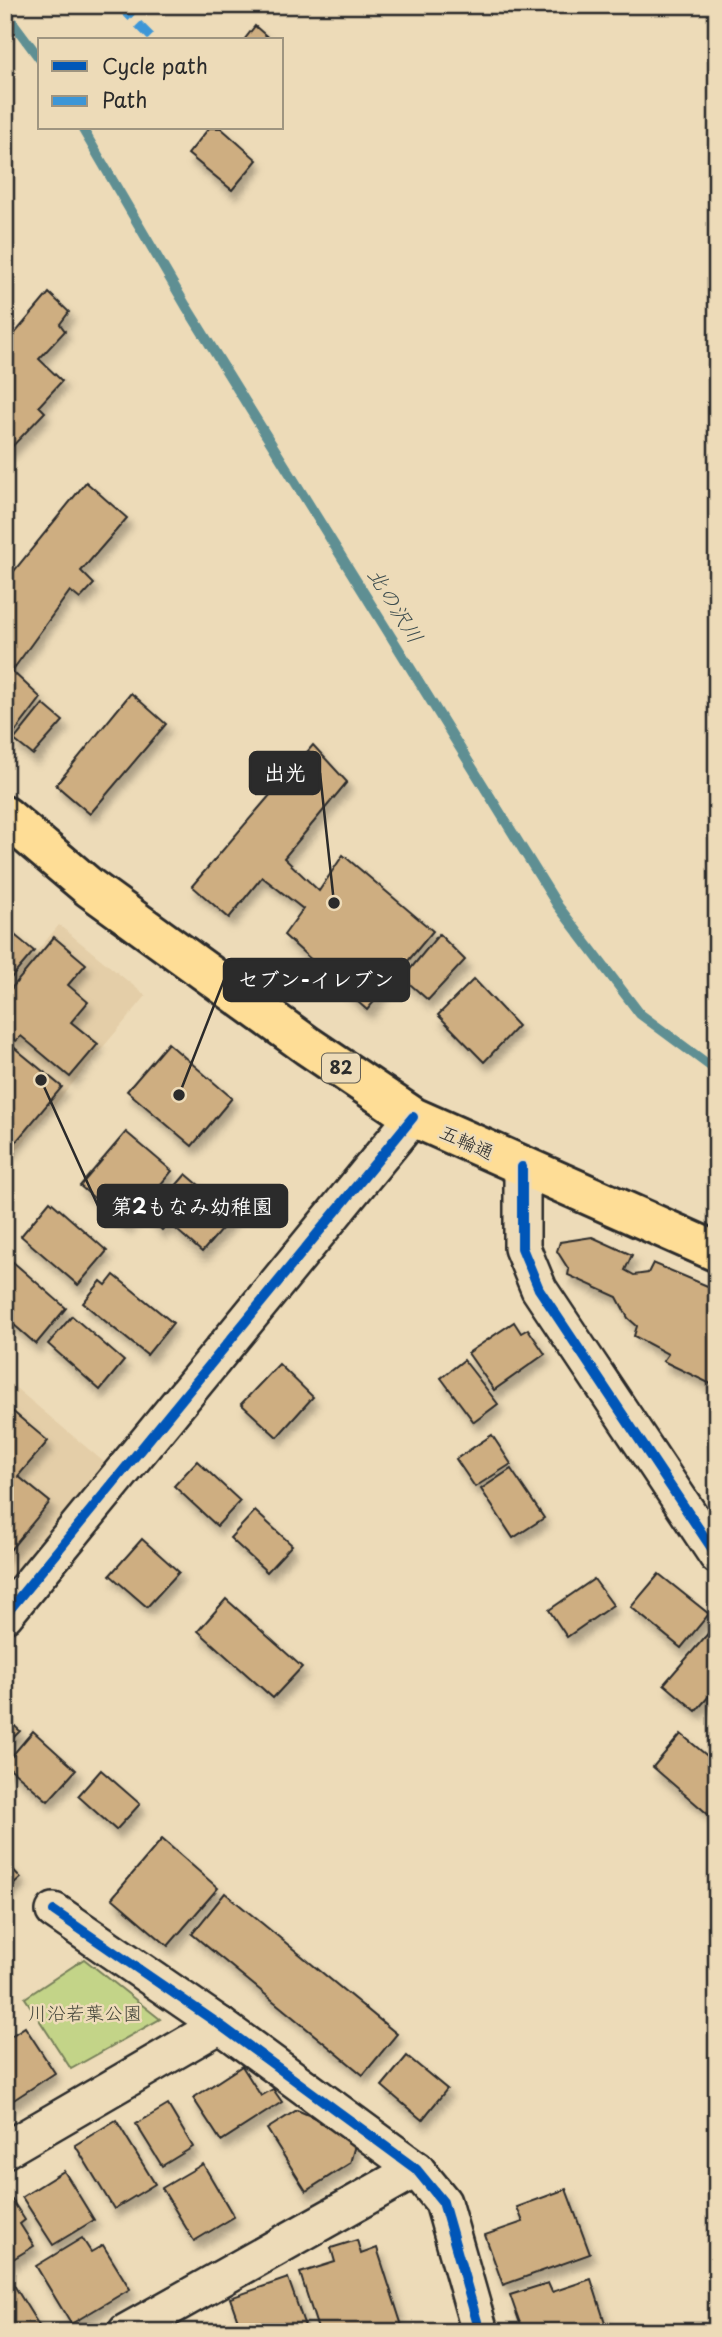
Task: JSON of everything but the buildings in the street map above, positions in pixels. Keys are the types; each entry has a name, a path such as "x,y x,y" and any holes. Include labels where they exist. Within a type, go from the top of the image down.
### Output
{"main road":[{"name":"五輪通","path":"5,816 101,896 307,1046 413,1117 717,1252"}],"street":[{"path":"5,1615 413,1117"},
{"path":"522,1167 522,1248 539,1289 717,1556"},
{"path":"54,1911 220,2025 416,2169 443,2202 480,2332"},
{"path":"5,2150 220,2025"},
{"path":"125,2332 416,2169"}],"shaded area":[{"path":"59,925 146,996 5,1164 5,989"},
{"path":"5,1379 117,1473 5,1598"}],"green space":[{"name":"川沿若葉公園","path":"84,1959 160,2019 71,2069 25,1998"}],"waterway":[{"name":"北の沢川","path":"5,12 38,56"},
{"name":"北の沢川","path":"83,130 186,306 558,906 640,1014 717,1071"}],"marked path":[{"path":"119,5 152,38"}],"cycle path":[{"path":"5,1615 413,1117"},
{"path":"522,1167 522,1248 539,1289 717,1556"},
{"path":"54,1911 220,2025 416,2169 443,2202 480,2332"}],"place":[{"name":"出光","path":"334,903"},
{"name":"第2もなみ幼稚園","path":"41,1080"},
{"name":"セブン-イレブン","path":"179,1095"}]}
